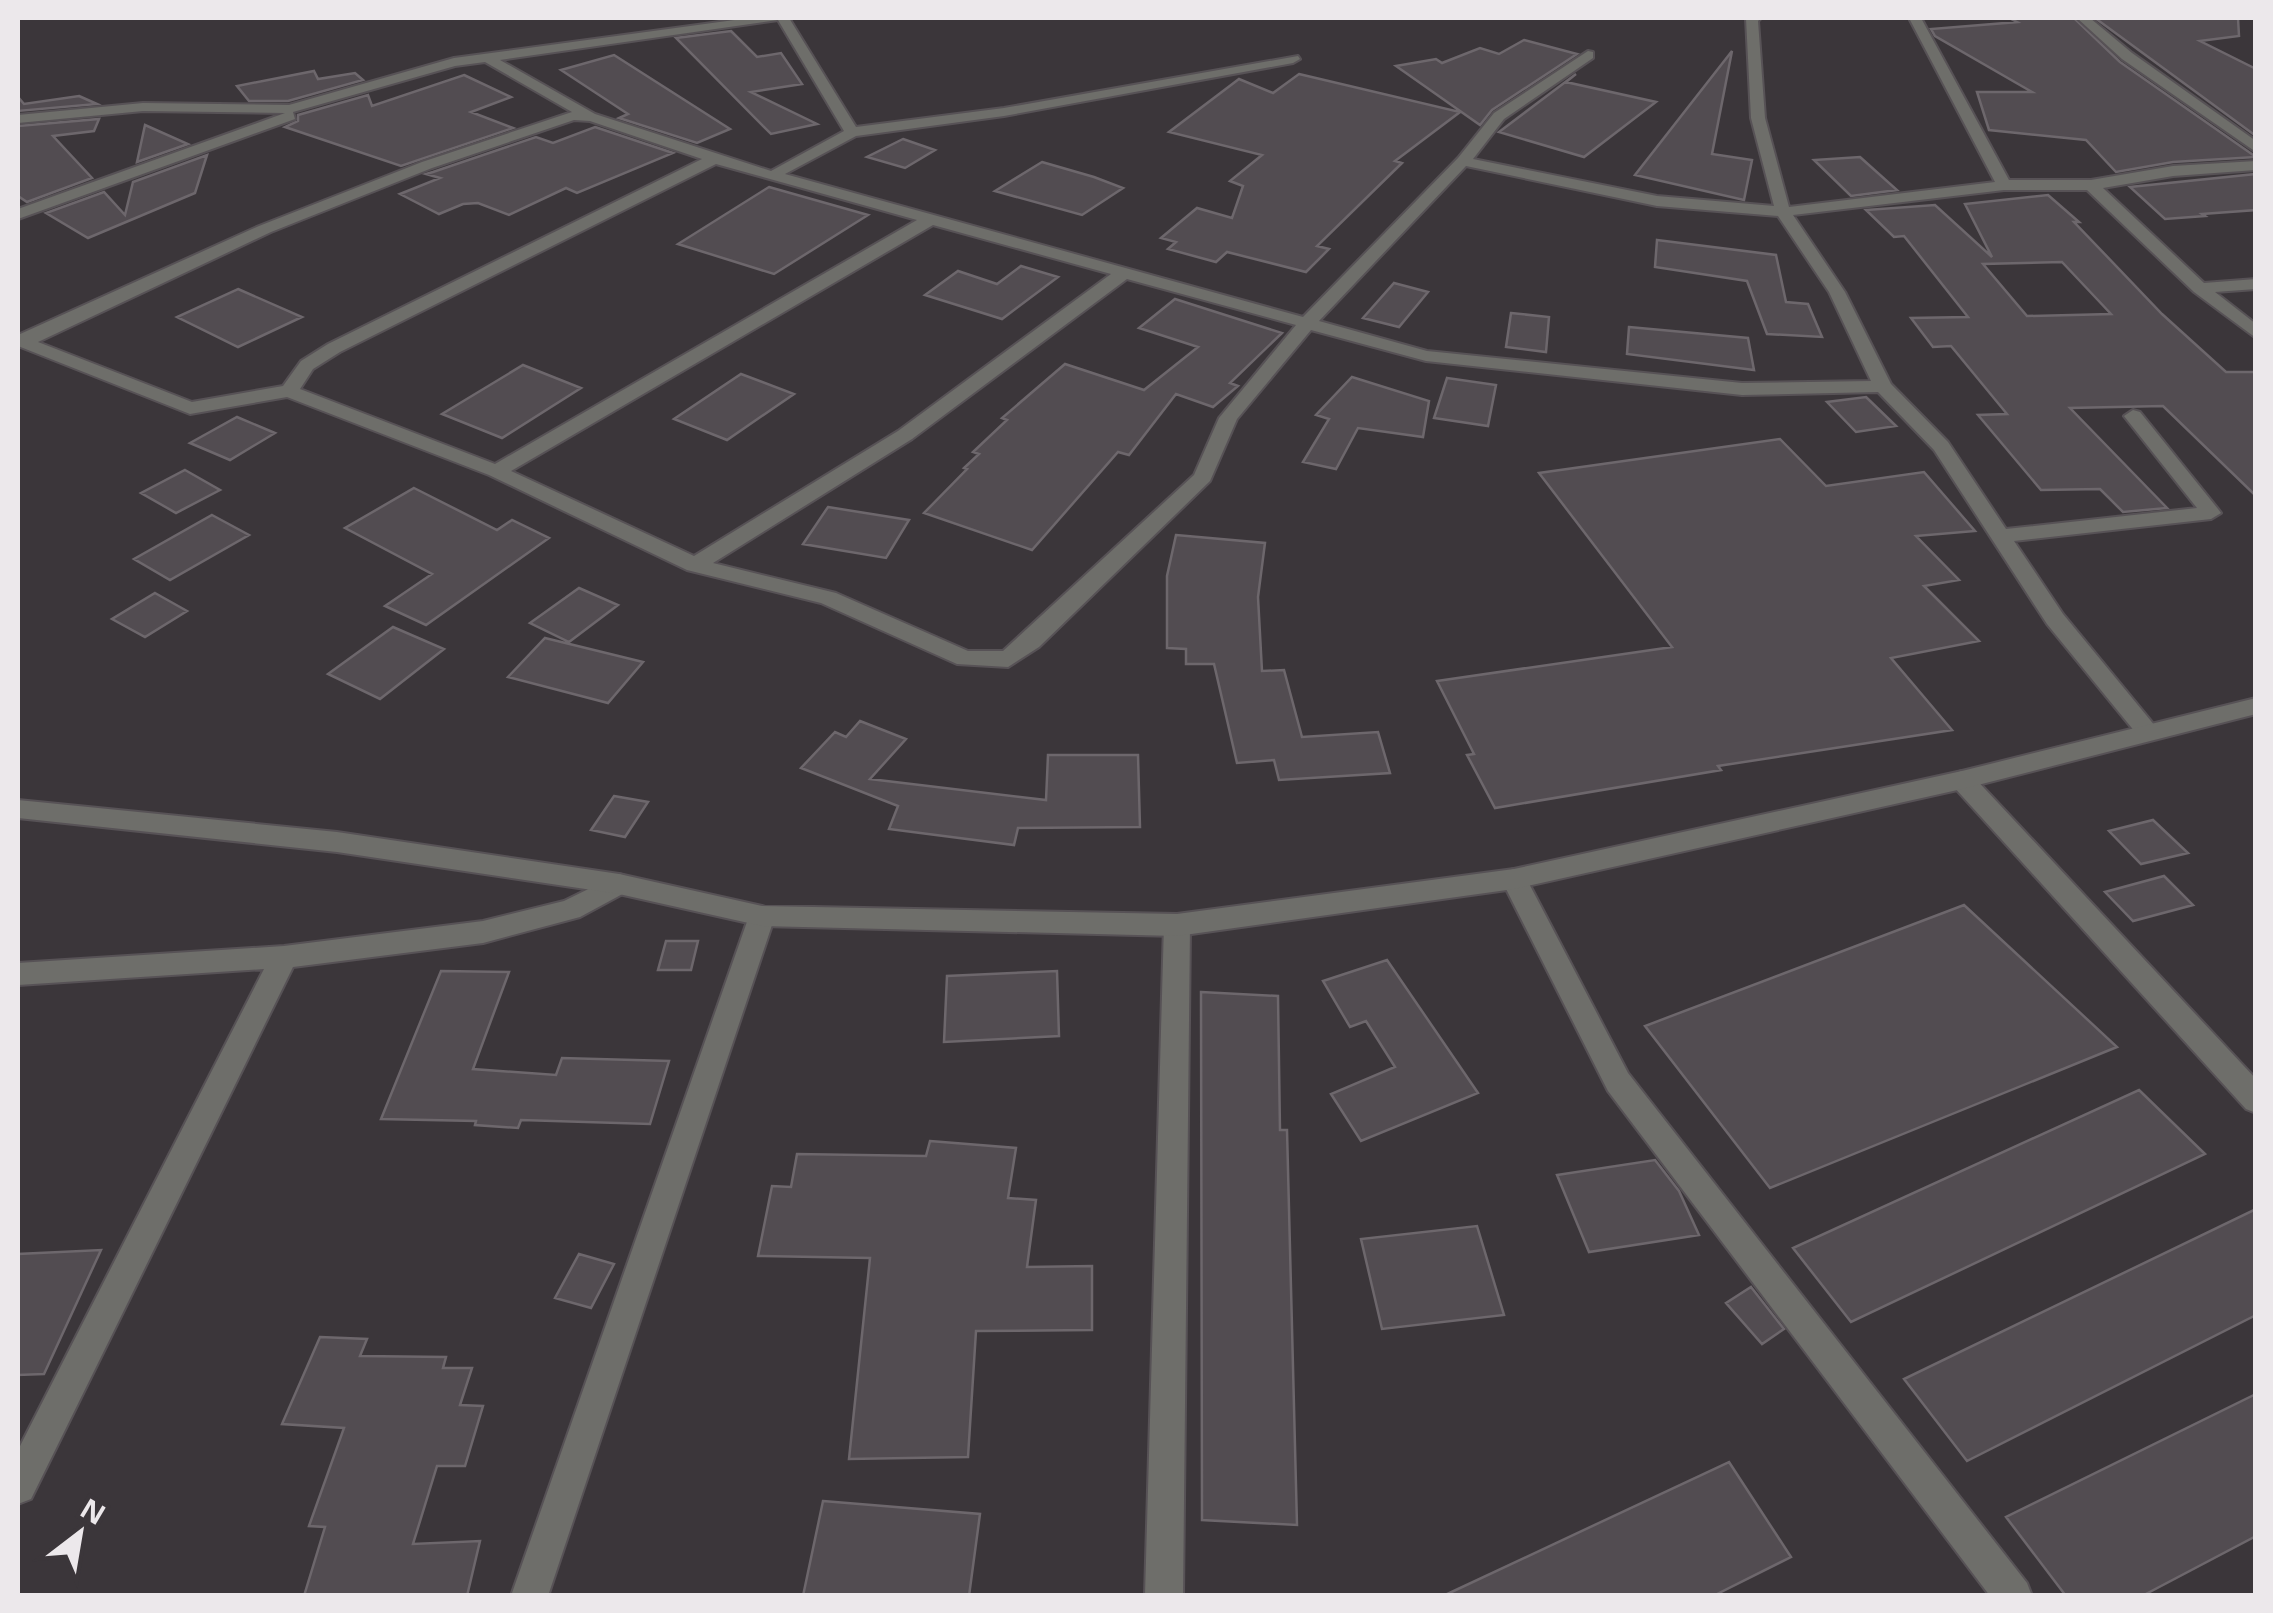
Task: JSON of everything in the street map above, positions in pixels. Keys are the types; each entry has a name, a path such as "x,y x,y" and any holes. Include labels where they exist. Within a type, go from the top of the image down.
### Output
{"street":[{"path":"18,214 324,102 454,62 773,18"},
{"path":"783,18 852,132"},
{"path":"1755,18 1751,19 1758,118 1783,212 1837,292 1883,386 1941,446 2056,619 2148,732"},
{"path":"1914,18 2004,185"},
{"path":"2083,18 2127,56 2256,148"},
{"path":"21,340 190,408 289,390 496,471 695,565 828,598 965,659 1008,659 1031,642 1203,477 1228,418 1306,324 1463,161 1498,116 1588,55"},
{"path":"486,57 592,118 714,159 777,173 1426,356 1742,389 1883,386"},
{"path":"777,173 852,132 1004,112 1293,59"},
{"path":"18,120 143,107 244,112 324,102"},
{"path":"21,340 266,229 409,172 562,117 592,118"},
{"path":"289,390 307,365 334,348 714,159"},
{"path":"1463,161 1657,201 1783,212 2004,185 2091,185 2173,171 2256,164"},
{"path":"2091,185 2200,288 2256,333"},
{"path":"496,471 933,218"},
{"path":"695,565 905,435 1126,271"},
{"path":"2200,288 2256,284"},
{"path":"2002,536 2212,513 2133,416"},
{"path":"18,810 336,842 619,884 762,916 1177,924 1514,879 1962,780 2256,706"},
{"path":"1962,780 2256,1100"},
{"path":"1514,879 1618,1082 2014,1596"},
{"path":"18,974 284,957 484,932 571,910 619,884"},
{"path":"529,1596 762,916"},
{"path":"1164,1596 1177,924"},
{"path":"18,1486 284,957"}],"building":[{"path":"2009,18 2074,18 2120,62 2256,157 2173,162 2116,172 2086,140 1989,130 1977,92 2032,92 1935,36 1931,29 2017,22"},
{"path":"2095,18 2238,18 2239,36 2200,41 2256,69 2256,136"},
{"path":"731,31 757,57 781,53 802,84 751,92 817,124 771,134 676,38"},
{"path":"1524,40 1577,54 1492,110 1480,125 1396,66 1436,59 1442,63 1480,48 1499,54"},
{"path":"1732,51 1712,154 1752,160 1744,200 1635,175"},
{"path":"614,55 730,129 697,143 619,118 628,114 561,70"},
{"path":"314,71 318,79 355,73 363,80 288,101 249,101 237,86"},
{"path":"1299,74 1460,112 1395,161 1402,163 1317,246 1329,249 1306,272 1227,252 1216,262 1168,249 1176,242 1161,238 1197,208 1232,218 1243,186 1230,181 1262,155 1169,132 1239,79 1273,93"},
{"path":"1576,74 1566,82 1656,102 1584,157 1499,132"},
{"path":"464,75 511,97 471,112 513,128 401,166 285,127 298,121 298,115 368,95 372,106"},
{"path":"79,96 97,104 18,111 18,97 24,104"},
{"path":"99,119 94,131 53,136 92,178 27,202 18,196 18,126"},
{"path":"145,125 188,144 137,162"},
{"path":"595,127 673,153 577,193 566,188 509,215 478,203 463,204 439,214 400,194 440,178 426,174 536,137 553,143"},
{"path":"903,139 935,150 905,168 867,157"},
{"path":"207,155 195,193 88,238 46,213 104,192 125,215 133,182"},
{"path":"1860,157 1897,190 1851,196 1814,160"},
{"path":"1042,162 1123,188 1082,215 995,191"},
{"path":"2256,174 2256,210 2202,214 2205,216 2165,219 2130,187"},
{"path":"769,187 868,215 774,274 678,244"},
{"path":"2048,195 2079,222 2074,222 2162,314 2226,372 2256,372 2256,496 2163,406 2070,408 2167,508 2123,512 2100,489 2041,490 1978,415 2007,414 1951,346 1933,347 1911,318 1968,317 1904,236 1894,237 1866,210 1935,205 1992,257 1965,204","holes":["2062,262 2111,314 2027,316 1983,264"]},
{"path":"1657,240 1776,255 1786,302 1808,304 1822,337 1767,334 1747,281 1655,267"},
{"path":"1021,266 1058,277 1002,319 925,295 958,271 997,284"},
{"path":"1394,283 1428,292 1399,327 1363,318"},
{"path":"238,289 302,317 238,347 177,317"},
{"path":"1175,299 1282,333 1230,383 1238,386 1213,407 1176,394 1129,455 1118,452 1032,550 924,513 979,454 973,452 1007,420 1002,418 1065,364 1144,390 1198,347 1139,328"},
{"path":"1511,313 1549,317 1546,352 1506,347"},
{"path":"1629,327 1748,338 1754,370 1627,354"},
{"path":"523,365 581,388 502,438 442,414"},
{"path":"741,374 794,394 727,440 674,419"},
{"path":"1352,377 1429,401 1423,437 1358,428 1336,469 1303,462 1329,419 1316,415"},
{"path":"1447,378 1496,385 1488,426 1434,418"},
{"path":"1866,397 1896,426 1856,432 1827,402"},
{"path":"237,417 275,433 230,460 190,443"},
{"path":"1780,439 1826,486 1924,472 1975,531 1916,536 1959,580 1924,586 1979,641 1891,658 1952,730 1718,766 1721,770 1495,808 1467,755 1474,754 1437,681 1672,647 1539,473"},
{"path":"185,470 220,490 176,513 141,493"},
{"path":"414,488 497,530 512,520 549,538 426,625 385,606 432,574 345,528"},
{"path":"828,507 909,520 886,558 803,544"},
{"path":"212,515 249,535 170,580 134,559"},
{"path":"1176,535 1265,543 1258,597 1262,671 1284,670 1302,737 1378,732 1390,773 1279,780 1274,760 1237,763 1214,664 1186,664 1186,649 1167,648 1167,576"},
{"path":"579,588 618,605 569,642 530,623"},
{"path":"155,593 187,611 145,637 112,619"},
{"path":"393,627 444,649 380,699 328,674"},
{"path":"545,638 643,662 608,703 508,677"},
{"path":"860,721 906,739 870,779 1046,800 1048,755 1138,755 1140,827 1018,828 1014,845 889,829 898,806 801,768 835,732 846,737"},
{"path":"614,796 648,802 625,837 591,830"},
{"path":"2153,820 2188,853 2141,864 2109,831"},
{"path":"2164,876 2193,905 2133,921 2105,892"},
{"path":"1964,905 2117,1047 1770,1188 1645,1026"},
{"path":"666,941 698,941 691,970 658,970"},
{"path":"1387,960 1478,1093 1361,1141 1331,1094 1395,1067 1366,1021 1350,1027 1323,981"},
{"path":"441,971 509,972 473,1069 556,1075 562,1058 669,1061 650,1124 521,1120 518,1128 475,1125 476,1121 381,1119"},
{"path":"1057,971 1059,1036 944,1042 947,976"},
{"path":"1201,992 1278,996 1280,1130 1287,1130 1297,1525 1202,1520"},
{"path":"2139,1090 2205,1154 1851,1322 1793,1248"},
{"path":"930,1141 1016,1148 1008,1198 1036,1200 1027,1267 1092,1266 1092,1330 976,1331 968,1457 849,1459 870,1258 758,1256 772,1186 791,1187 797,1154 926,1156"},
{"path":"1655,1160 1679,1191 1699,1235 1589,1252 1557,1175"},
{"path":"2256,1209 2256,1315 1967,1461 1904,1379"},
{"path":"1477,1226 1504,1315 1382,1329 1361,1239"},
{"path":"101,1250 44,1374 18,1375 18,1254"},
{"path":"579,1254 614,1264 591,1308 555,1298"},
{"path":"1751,1287 1784,1329 1762,1344 1726,1303"},
{"path":"320,1337 367,1339 360,1356 446,1357 443,1368 472,1368 460,1405 483,1406 465,1466 437,1466 413,1544 480,1541 467,1596 304,1596 325,1527 309,1526 344,1428 282,1424"},
{"path":"2256,1394 2256,1536 2142,1596 2066,1596 2006,1517"},
{"path":"1729,1462 1791,1557 1713,1596 1443,1596"},
{"path":"823,1501 980,1514 969,1596 803,1596"}]}
